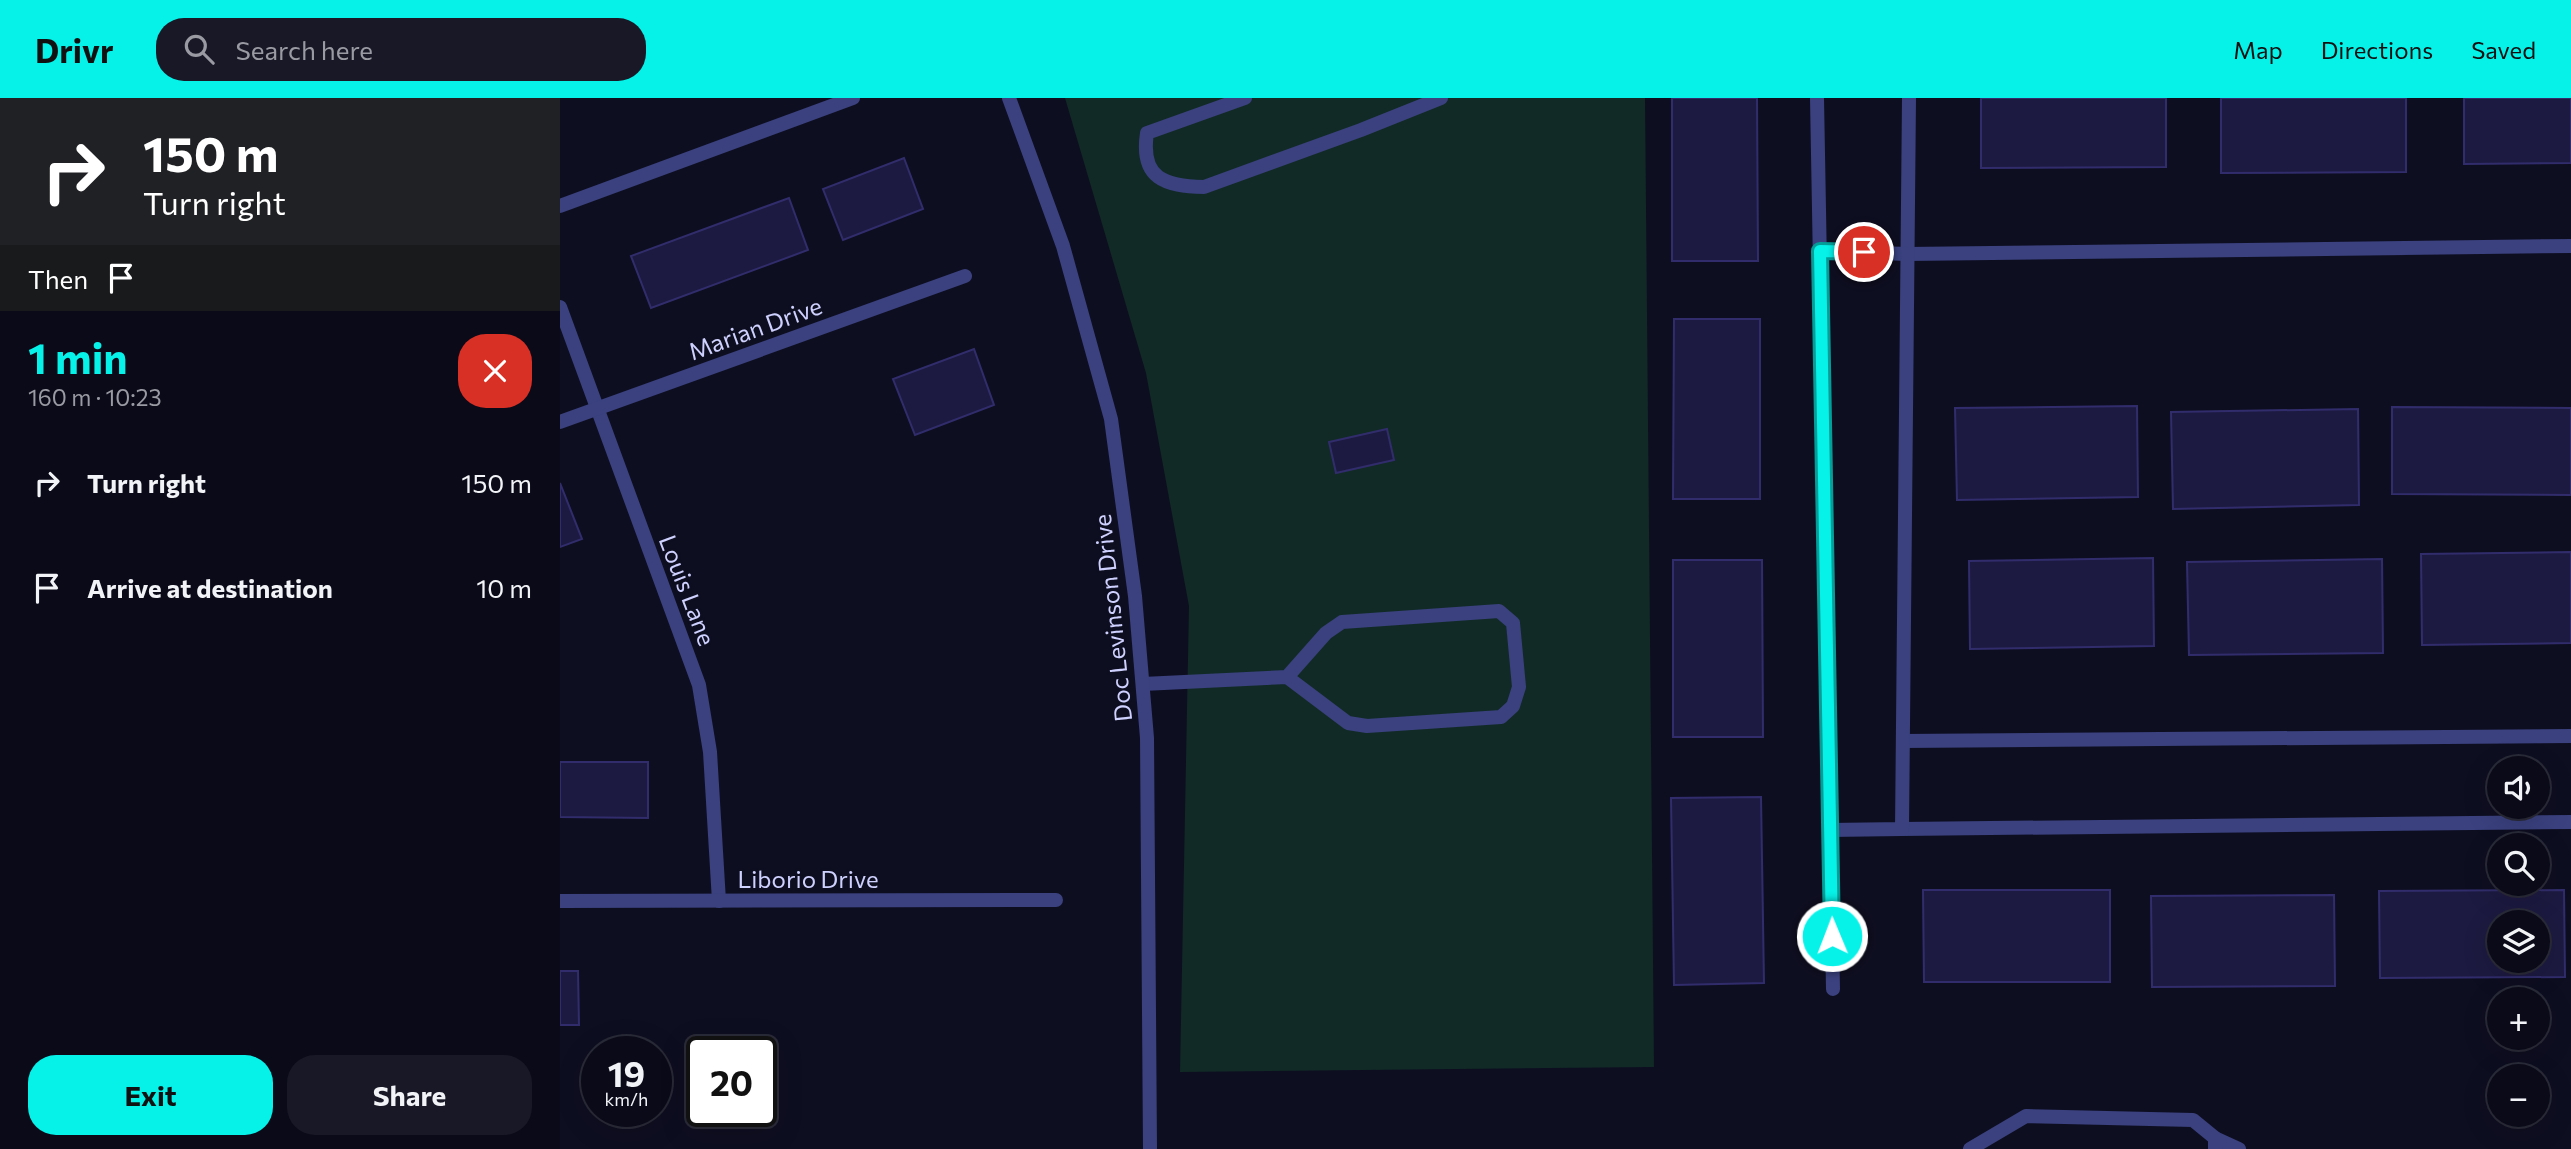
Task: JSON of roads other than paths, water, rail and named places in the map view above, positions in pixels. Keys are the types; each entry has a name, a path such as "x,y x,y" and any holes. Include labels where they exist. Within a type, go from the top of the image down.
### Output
{"street":[{"path":"560,206 853,98"},
{"name":"Doc Levinson Drive","path":"1009,98 1063,246 1111,419 1135,596 1147,738 1150,1149"},
{"path":"1245,98 1147,133 1145,149 1150,169 1162,180 1179,186 1204,187 1441,98"},
{"path":"1817,98 1833,989"},
{"path":"1902,829 1909,98"},
{"path":"1820,251 1907,254 2571,246"},
{"name":"Marian Drive","path":"560,422 965,276"},
{"name":"Louis Lane","path":"560,307 699,685 710,752 719,901"},
{"path":"1143,684 1287,677 1348,723 1367,726 1501,717 1513,706 1520,687 1513,623 1499,611 1342,622 1326,633 1287,677"},
{"path":"1903,741 2571,736"},
{"path":"1830,830 2571,822"},
{"name":"Liborio Drive","path":"560,901 1056,900"},
{"path":"1970,1149 2026,1116 2193,1120 2215,1144 2239,1149"}]}
